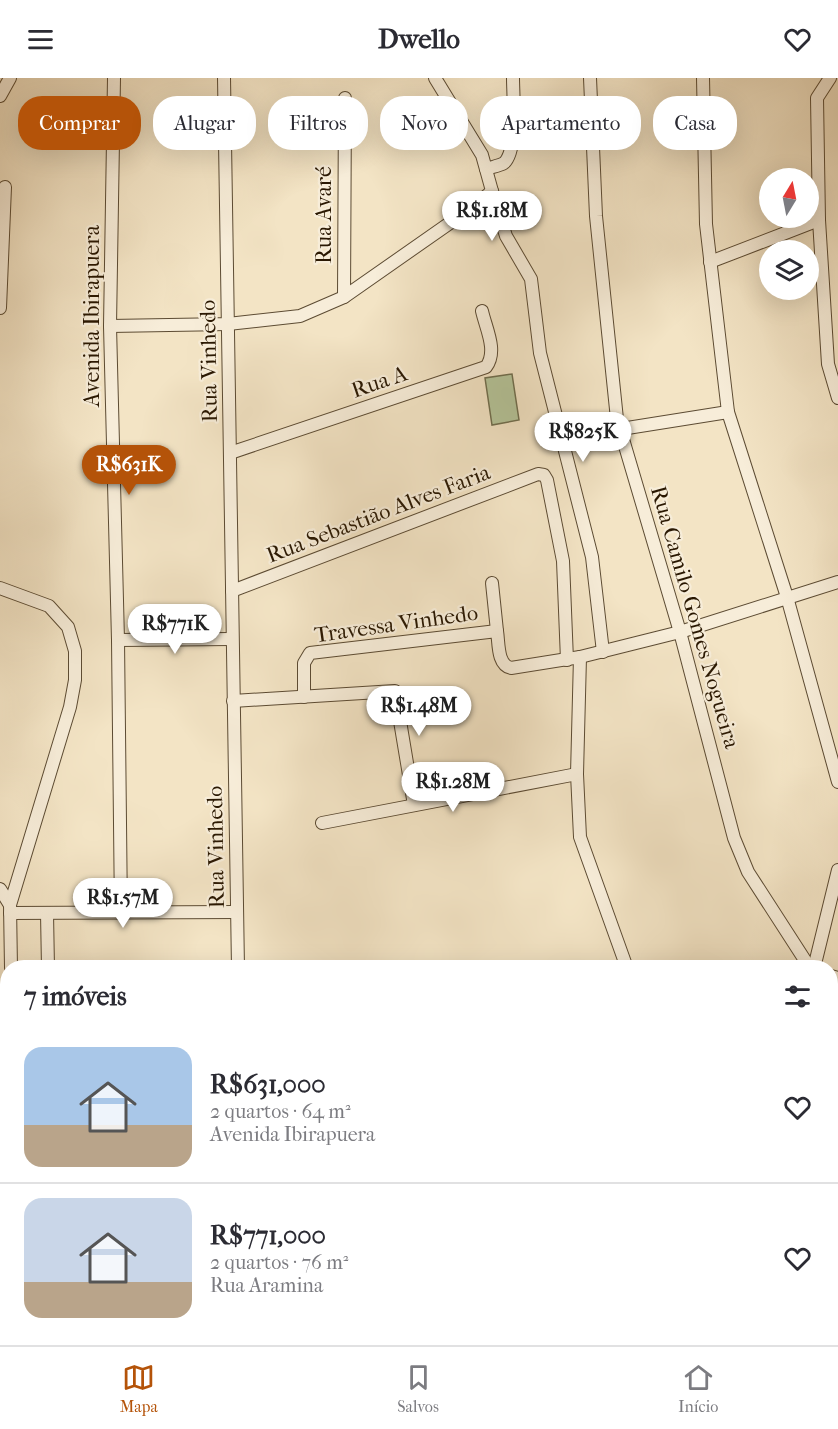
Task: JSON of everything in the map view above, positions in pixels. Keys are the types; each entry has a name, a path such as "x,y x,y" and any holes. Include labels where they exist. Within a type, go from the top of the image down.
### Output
{"street":[{"path":"0,96 10,78"},
{"name":"Avenida Ibirapuera","path":"114,78 110,326 118,640 121,914"},
{"name":"Rua Vinhedo","path":"224,78 238,960"},
{"path":"435,78 482,155 506,237 531,279 540,353 592,557 603,652"},
{"path":"486,169 502,164 508,158 512,145 513,78"},
{"name":"Rua Camilo Gomes Nogueira","path":"590,78 596,216 617,419 680,632 738,846 748,872 807,960"},
{"path":"703,78 706,224 728,412 787,597 838,782"},
{"path":"819,168 818,98 830,78"},
{"name":"Rua Avaré","path":"344,297 345,150"},
{"path":"0,308 5,187"},
{"path":"110,326 228,324 300,316 344,297 477,204 492,191"},
{"path":"819,220 828,364 838,398"},
{"path":"710,262 798,228"},
{"name":"Rua A","path":"230,453 486,367 491,360 492,351 482,311"},
{"path":"621,429 728,412"},
{"name":"Rua Sebastião Alves Faria","path":"232,591 538,474 544,475 547,480 563,561 567,660"},
{"name":"Travessa Vinhedo","path":"492,583 502,663 506,668 567,660 603,652 680,632 838,582"},
{"path":"0,588 49,606 68,627 75,651 75,680 70,707 10,909 11,960"},
{"name":"Travessa Vinhedo","path":"304,697 304,663 310,653 497,631"},
{"path":"118,640 232,639"},
{"path":"580,657 577,774 580,837 624,960"},
{"path":"233,701 393,690 397,693 414,805"},
{"path":"322,823 577,774"},
{"path":"814,960 838,870"},
{"path":"0,890 10,909"},
{"path":"10,909 47,913 121,914 237,912"},
{"path":"47,913 48,960"}],"green space":[{"path":"512,374 519,420 492,425 485,378"}]}
